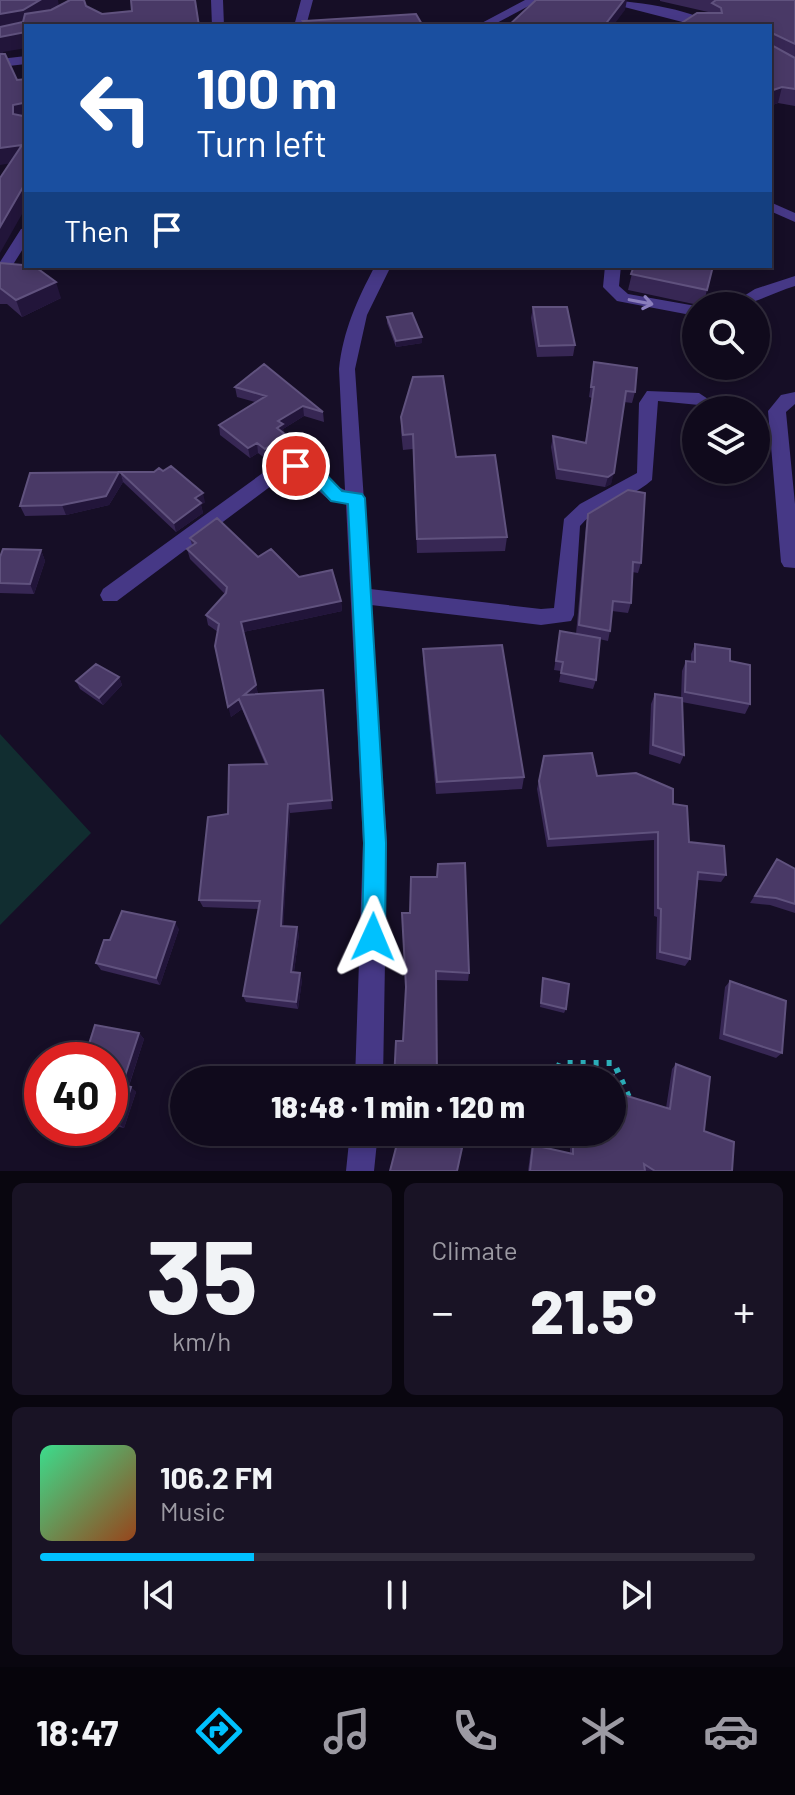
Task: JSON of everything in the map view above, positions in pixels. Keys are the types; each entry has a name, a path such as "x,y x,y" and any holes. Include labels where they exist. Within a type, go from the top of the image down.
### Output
{"street":[{"path":"217,0 218,24"},
{"path":"301,24 307,0"},
{"path":"486,24 534,0"},
{"path":"603,0 669,13 704,24"},
{"path":"0,63 24,60"},
{"path":"772,207 795,218"},
{"path":"4,268 24,235"},
{"path":"369,1066 375,843 347,369 350,337 356,318 382,268"},
{"path":"613,268 611,287 623,298 682,309"},
{"path":"760,292 795,281"},
{"path":"362,596 553,619 564,615 571,524 578,514 638,483 646,475 648,403 653,395 682,398"},
{"path":"791,562 777,411 787,399 795,398"},
{"path":"110,595 277,472 296,466 310,468 337,496 356,498"},
{"path":"360,1171 363,1146"}],"path":[{"path":"559,1066 560,1063 614,1063 615,1066"},
{"path":"626,1091 633,1108"}],"green space":[{"path":"0,734 91,833 0,925"}],"building":[{"path":"0,0 40,0 23,10 0,14"},
{"path":"70,0 84,0 86,6 102,14 132,11 131,0 195,0 199,24 24,24 24,32 0,37 0,27 23,22 25,14 51,10"},
{"path":"536,0 624,0 606,24 510,24"},
{"path":"716,0 795,0 795,44 772,33 772,24 680,24 697,13 722,13 721,8 712,3"},
{"path":"416,14 422,24 306,24 303,21"},
{"path":"772,33 773,46 795,58 795,89 782,87 772,90"},
{"path":"0,54 5,54 17,80 24,79 24,185 0,227 0,178 22,145 0,148","holes":["23,103 23,116 13,114 13,105"]},
{"path":"0,263 37,268 56,282 16,300 0,288"},
{"path":"633,268 712,268 707,290 631,274"},
{"path":"533,307 567,307 575,345 539,346"},
{"path":"412,313 422,337 396,341 387,317"},
{"path":"594,362 637,368 635,392 626,391 614,473 608,477 558,469 553,436 586,443 594,387 591,387"},
{"path":"264,364 323,412 303,406 278,421 283,424 277,428 286,435 265,449 257,443 248,448 219,425 266,396 235,387"},
{"path":"443,376 456,457 495,455 507,537 417,539 413,434 403,435 401,417 413,377"},
{"path":"171,466 203,493 195,498 201,503 174,523 120,472 154,472 159,468 163,471"},
{"path":"119,472 106,496 62,505 20,506 30,473"},
{"path":"628,490 645,493 641,563 633,562 631,603 613,601 610,631 579,625 588,514"},
{"path":"217,518 258,557 271,549 299,577 332,570 341,601 241,622 256,685 244,695 323,690 332,800 288,804 281,926 297,927 291,972 300,973 296,1002 243,996 260,901 199,900 208,817 228,814 229,765 267,764 239,699 228,707 215,646 219,624 206,615 226,593 227,587 187,549 196,543 190,538"},
{"path":"3,549 41,550 30,584 0,583"},
{"path":"560,631 600,638 596,680 561,673 563,662 556,661"},
{"path":"695,644 730,649 730,661 750,665 750,704 685,692 686,661 695,662"},
{"path":"502,645 524,777 437,782 423,649"},
{"path":"96,664 119,677 99,698 76,681"},
{"path":"655,694 682,698 684,755 653,745"},
{"path":"592,753 597,776 636,773 673,789 673,804 687,806 689,842 724,846 726,875 698,872 690,959 660,952 658,832 549,839 539,781 544,756"},
{"path":"777,859 795,869 795,904 755,896"},
{"path":"465,863 469,973 436,971 437,1066 395,1066 396,1041 403,1041 406,987 402,913 410,913 411,877 437,877 438,864"},
{"path":"122,911 175,922 156,978 96,963 104,940 110,940"},
{"path":"543,978 569,984 566,1009 541,1003"},
{"path":"730,981 786,1001 782,1053 724,1034"},
{"path":"95,1025 139,1033 128,1067 128,1042 90,1042"},
{"path":"676,1064 710,1077 704,1131 734,1142 732,1171 655,1171 644,1164 645,1171 530,1171 533,1146 573,1154 573,1146 626,1146 626,1096 670,1109"},
{"path":"396,1146 462,1148 457,1171 390,1171"}],"route":[{"path":"296,466 310,468 324,486 337,496 356,498 375,843 373,937"}]}
